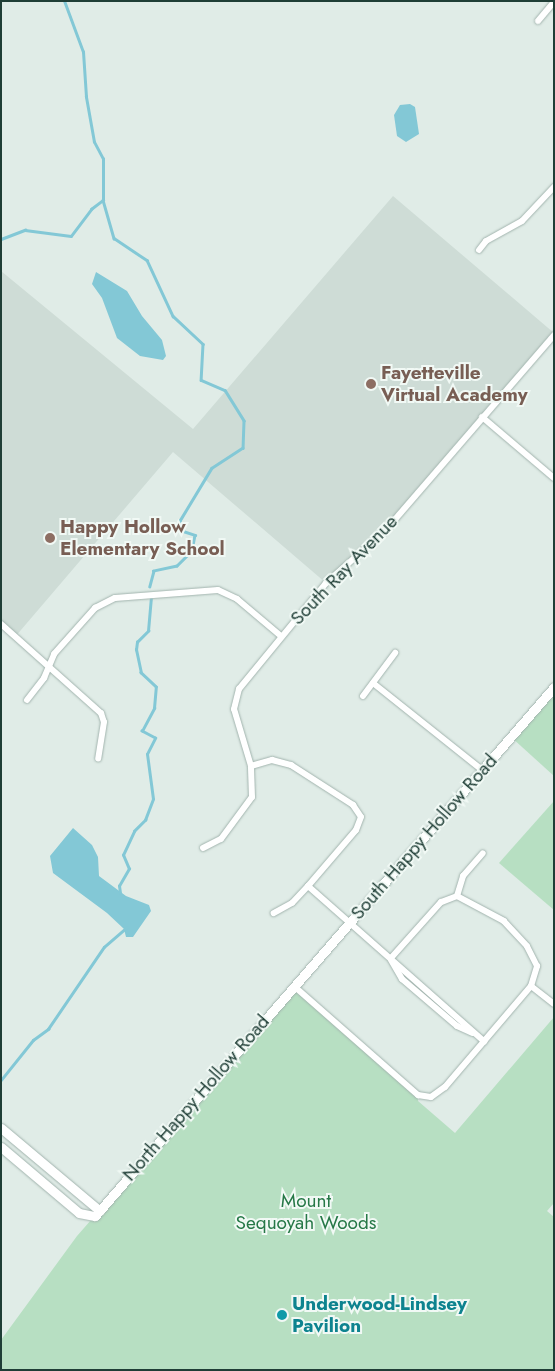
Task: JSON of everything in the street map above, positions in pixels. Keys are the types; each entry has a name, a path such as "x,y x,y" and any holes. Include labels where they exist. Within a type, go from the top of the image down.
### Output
{"street":[{"path":"538,20 554,2"},
{"path":"479,250 486,241 522,221 554,186"},
{"name":"South Ray Avenue","path":"203,848 221,839 246,810 254,785 251,766 236,724 236,697 245,680 326,583 384,532 554,336"},
{"path":"482,417 554,478"},
{"path":"27,700 50,666 54,654 95,608 115,598 218,590 238,599 281,636"},
{"path":"1,624 101,713 104,722 98,759"},
{"path":"363,696 395,653"},
{"path":"373,683 482,770"},
{"name":"South Happy Hollow Road","path":"295,987 554,687"},
{"path":"251,766 282,762 358,810 360,824 356,830 292,903 274,913"},
{"path":"457,896 463,876 483,854"},
{"path":"308,886 468,1024 473,1033 484,1041"},
{"path":"295,987 418,1095 431,1097 445,1086 531,986 537,966 527,946 492,912 457,896 441,902 391,958"},
{"path":"531,986 554,1004"},
{"name":"North Happy Hollow Road","path":"100,1211 295,987"},
{"path":"1,1128 11,1135 100,1211 91,1218 79,1213 2,1147 11,1135"}],"shaded area":[{"name":"Fayetteville Virtual Academy","path":"393,196 554,333 385,531 326,583 173,452 15,637 1,624 1,271 193,429"}],"green space":[{"path":"554,687 554,776 511,737"},
{"path":"554,801 554,910 499,863"},
{"name":"Mount Sequoyah Woods","path":"295,987 418,1095 418,1101 455,1133 554,1017 554,1203 547,1211 554,1217 554,1370 1,1370 1,1340 77,1236"}],"water":[{"path":"410,104 415,107 419,134 406,142 397,136 394,115 400,105"},
{"path":"96,272 127,291 142,316 162,340 166,356 163,360 140,356 117,338 102,298 92,284"},
{"path":"73,828 92,845 98,857 99,876 126,896 149,905 151,911 133,937 126,937 124,929 107,913 53,873 50,856"}],"waterway":[{"path":"1,239 25,230 71,236 91,209 103,200 103,159 94,142 86,97 83,52 64,1"},
{"path":"103,200 114,238 147,260 173,316 203,344 201,380 225,390 244,421 243,448 212,468 180,521 180,530 195,535 192,551 177,566 154,571 150,586"},
{"path":"120,893 119,886 129,869 123,855 134,831 145,820 153,799 147,754 155,738 142,731 154,708 156,687 141,673 136,650 137,642 148,631 151,599"},
{"path":"1,1080 33,1040 48,1029 104,947 126,928"}],"place":[{"name":"Fayetteville Virtual Academy","path":"371,384"},
{"name":"Happy Hollow Elementary School","path":"50,538"},
{"name":"Underwood-Lindsey Pavilion","path":"282,1315"}]}
